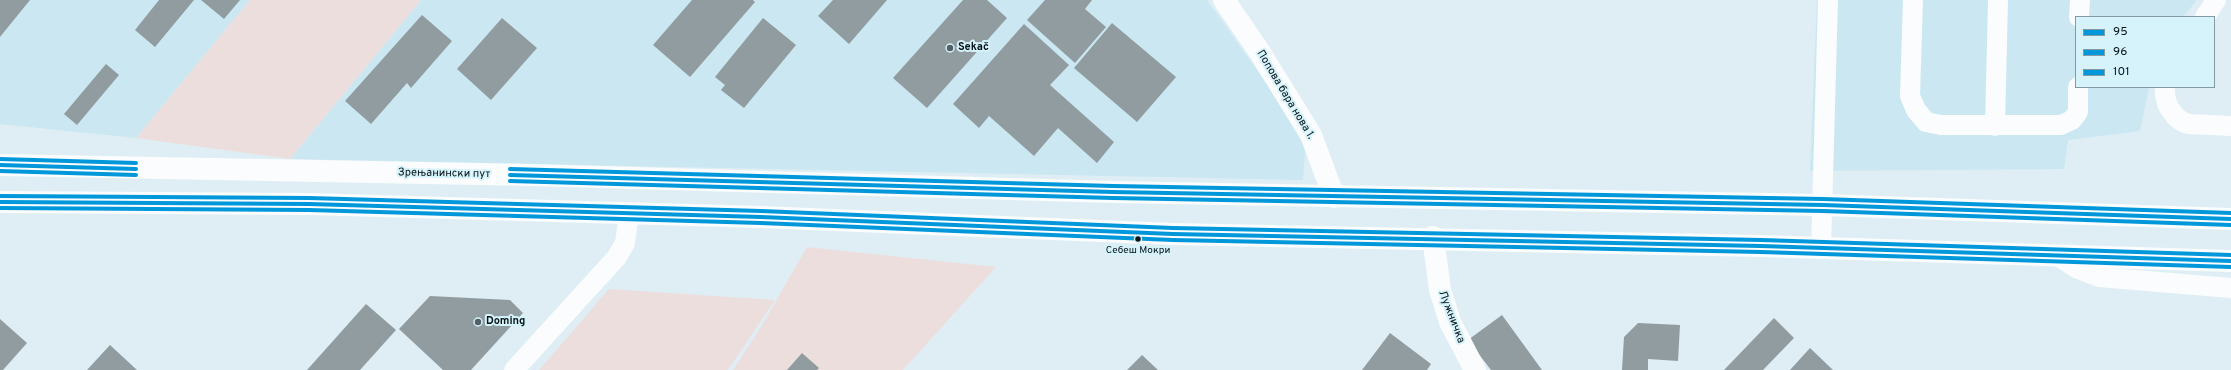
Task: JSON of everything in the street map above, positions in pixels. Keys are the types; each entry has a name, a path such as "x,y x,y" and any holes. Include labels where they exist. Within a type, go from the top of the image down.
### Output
{"main road":[{"name":"Попова бара нова 1.","path":"1224,0 1260,51 1311,135 1334,197"},
{"name":"Зрењанински пут","path":"0,165 531,175 1334,197 1823,205 2231,219"},
{"path":"0,202 309,204 1173,234 1433,238 2231,262"},
{"name":"Лужничка","path":"1433,238 1440,290 1450,322 1475,370"}],"lane":[{"path":"1821,249 1828,0"},
{"path":"1913,0 1910,96 1916,110 1926,122 1941,125 2061,126 2072,120 2078,112 2078,88"},
{"path":"1995,126 1998,0"},
{"path":"2080,0 2080,16"},
{"path":"2206,16 2216,0"},
{"path":"2165,88 2168,106 2175,116 2182,121 2188,124 2231,126"},
{"path":"514,370 617,257 625,243 629,214"},
{"path":"2059,257 2078,269 2099,277 2231,288"}],"shaded area":[{"path":"0,0 250,0 136,138 0,124"},
{"path":"250,0 421,0 290,159 136,138"},
{"path":"421,0 1207,0 1306,139 1303,180 290,159"},
{"path":"1817,0 2197,0 2184,16 2075,16 2075,88 2149,88 2140,131 2068,140 2064,169 1810,171"},
{"path":"807,247 996,267 903,370 733,370 761,327"},
{"path":"609,289 775,300 728,370 539,370"}],"building":[{"path":"0,0 30,0 0,37"},
{"path":"159,0 194,0 155,47 135,30"},
{"path":"201,0 240,0 224,19"},
{"path":"692,0 753,0 755,2 690,77 653,45"},
{"path":"833,0 887,0 849,44 818,16"},
{"name":"Sekač","path":"963,0 987,0 1007,18 927,108 893,78"},
{"path":"1045,0 1092,0 1085,9 1106,27 1075,63 1027,20"},
{"path":"422,15 452,41 411,88 407,83 371,124 345,101"},
{"path":"502,18 537,48 491,100 457,69"},
{"path":"763,18 796,45 744,108 721,90 725,85 715,77"},
{"path":"1112,23 1176,77 1137,122 1074,68"},
{"path":"1024,24 1069,65 1050,85 1114,142 1097,163 1058,128 1034,156 989,116 979,128 953,104"},
{"path":"106,64 119,75 77,125 64,114"},
{"path":"430,296 510,300 523,313 471,370 443,370 399,329"},
{"path":"366,304 396,330 360,370 307,370"},
{"path":"1502,315 1542,370 1491,370 1468,340"},
{"path":"1774,318 1794,338 1763,370 1724,370"},
{"path":"0,319 27,343 3,370 0,370"},
{"path":"1638,323 1680,325 1678,361 1648,359 1648,370 1622,370 1624,337"},
{"path":"1390,333 1431,364 1427,370 1362,370"},
{"path":"110,345 137,370 87,370"},
{"path":"1810,348 1833,370 1790,370"},
{"path":"802,353 819,368 817,370 787,370"},
{"path":"1142,355 1158,370 1127,370"}],"transit line":[{"name":"101","path":"0,159 136,163"},
{"name":"95","path":"0,165 136,169"},
{"name":"101","path":"510,169 1113,186 1823,199 2231,213"},
{"name":"96","path":"0,171 136,175"},
{"name":"95","path":"510,175 1113,192 1823,205 2231,219"},
{"name":"96","path":"510,181 1113,198 1823,211 2231,225"},
{"name":"101","path":"0,196 309,198 761,211 1173,228 1761,240 2231,255"},
{"name":"95","path":"0,202 309,204 761,217 1173,234 1761,246 2231,261"},
{"name":"96","path":"0,208 309,210 761,223 1173,240 1761,252 2231,267"}],"place":[{"name":"Sekač","path":"950,48"},
{"name":"Себеш Мокри","path":"1138,239"},
{"name":"Doming","path":"478,322"}]}
